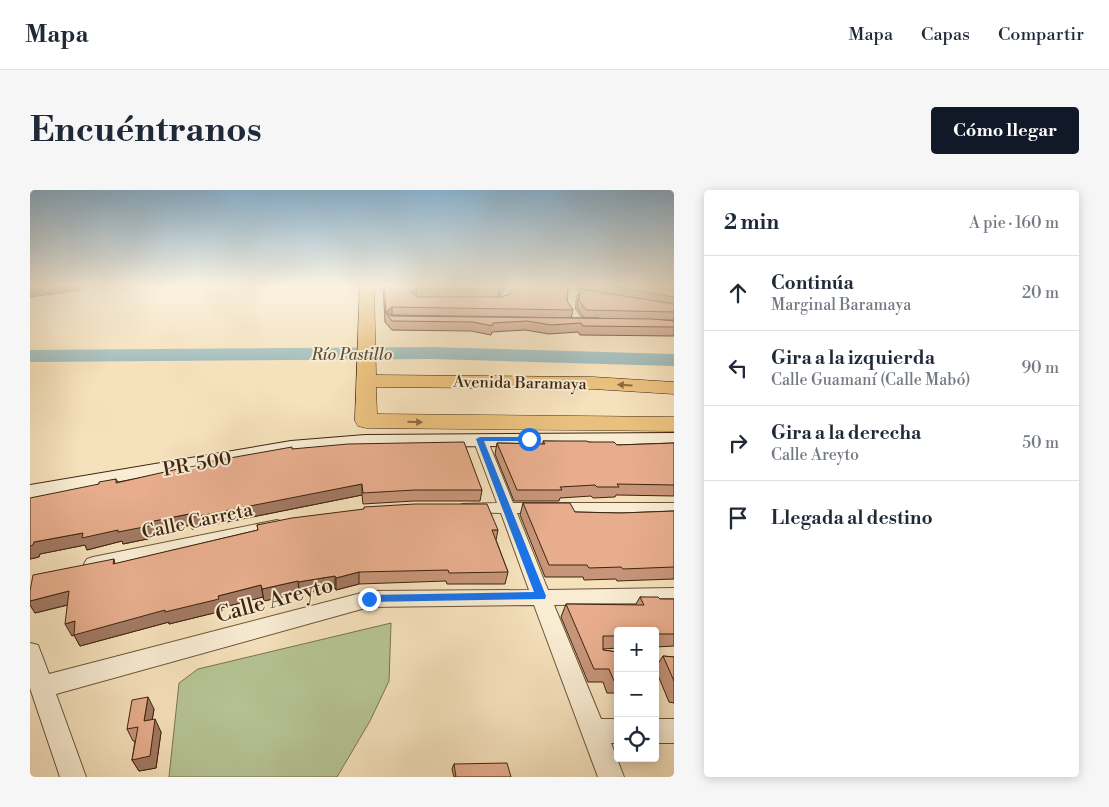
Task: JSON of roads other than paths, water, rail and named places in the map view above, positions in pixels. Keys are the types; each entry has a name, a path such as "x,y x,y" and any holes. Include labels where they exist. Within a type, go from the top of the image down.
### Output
{"highway":[{"path":"367,312 365,431 674,424"},
{"name":"Avenida Baramaya","path":"367,377 584,383 674,388"}],"street":[{"path":"573,312 580,322"},
{"path":"571,322 590,322"},
{"name":"PR-500","path":"30,492 291,447 365,431 480,439 674,439"},
{"path":"480,439 611,777"},
{"path":"450,508 674,508"},
{"name":"Calle Carreta","path":"79,567 292,522"},
{"name":"Calle Areyto","path":"42,687 369,599 674,596"},
{"path":"30,652 73,777"},
{"path":"593,731 614,731"},
{"path":"659,731 674,731"}],"waterway":[{"name":"Río Pastillo","path":"30,356 432,353 674,360"}]}
